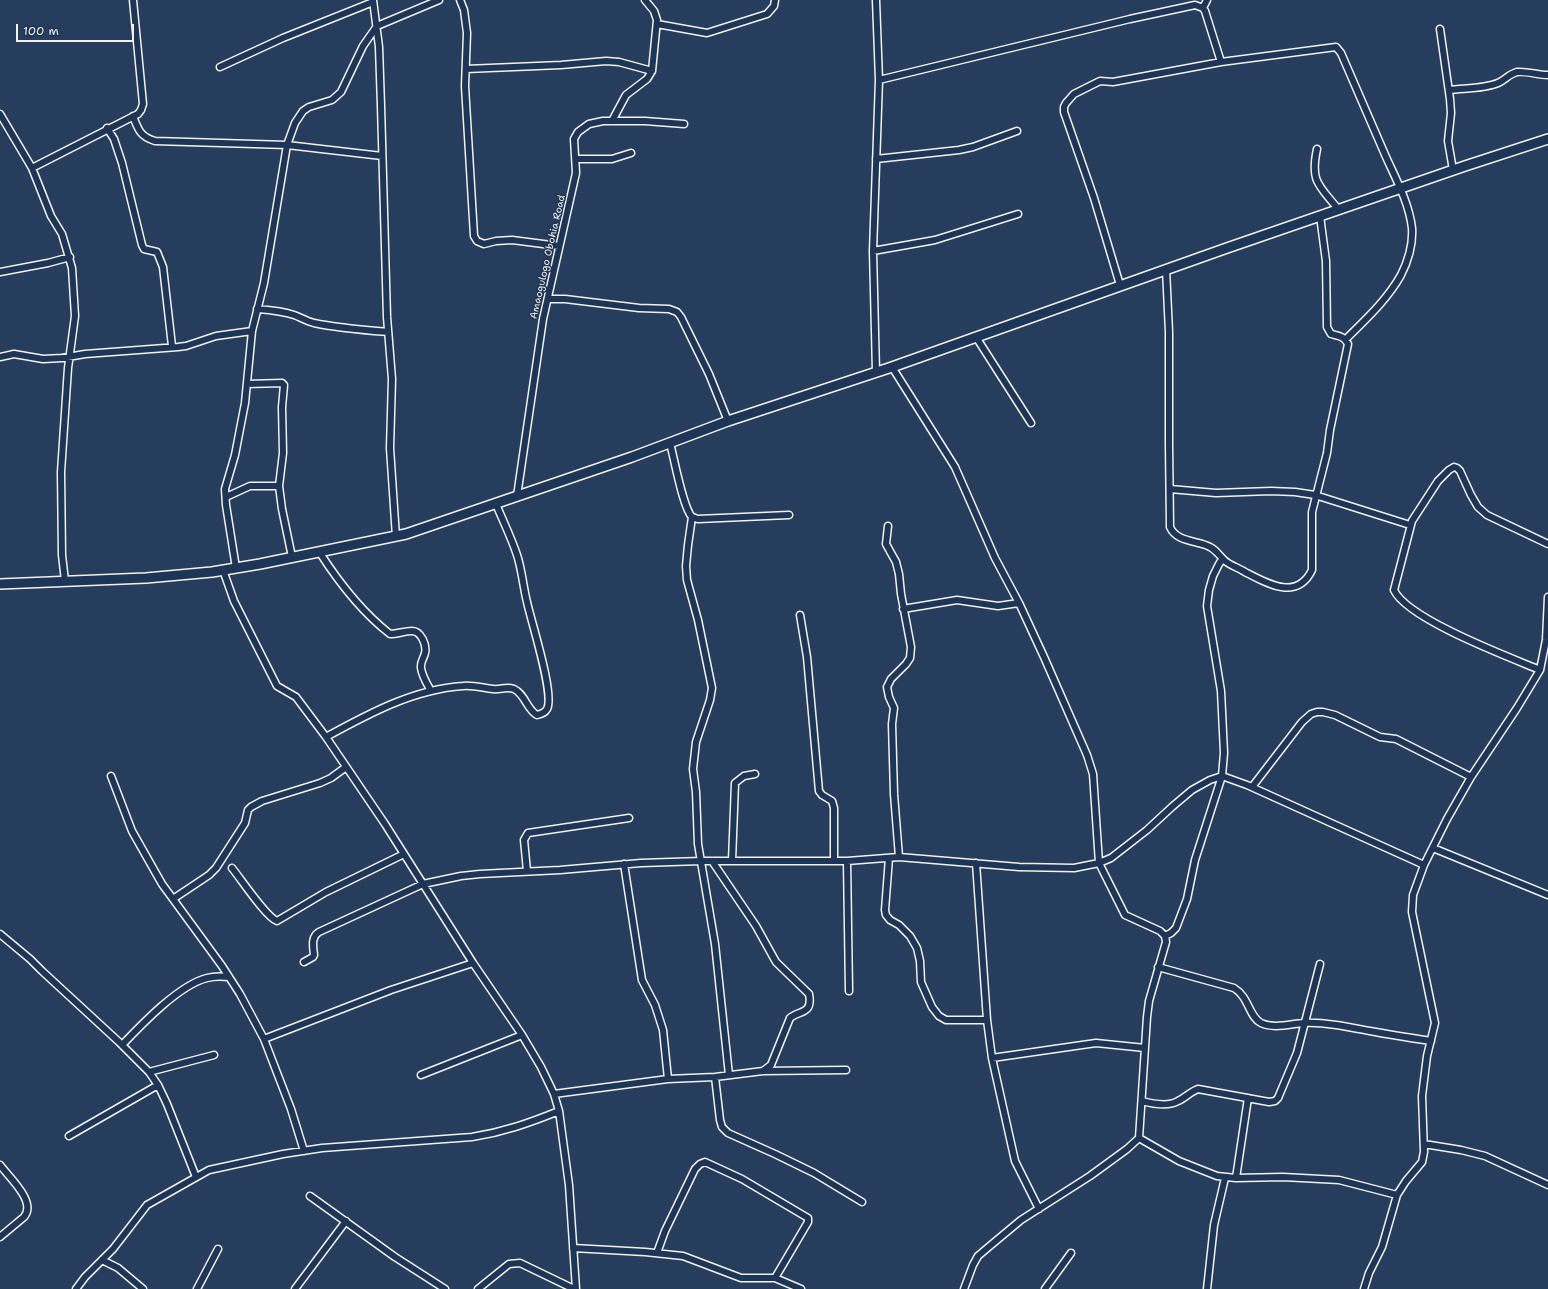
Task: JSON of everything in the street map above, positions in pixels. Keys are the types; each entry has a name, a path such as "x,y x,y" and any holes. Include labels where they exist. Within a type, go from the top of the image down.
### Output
{"street":[{"path":"32,168 140,112 143,104 133,0"},
{"path":"236,568 226,497 227,481 235,455 245,403 252,331 264,283 287,145 295,123 303,111 308,107 332,100 341,92 363,46 377,26 439,0"},
{"path":"460,0 466,20 466,97 474,236 477,241 484,244 496,241 512,240 559,246"},
{"path":"612,121 626,95 647,79 652,71 657,24 654,11 645,0"},
{"path":"657,24 707,33 767,14 774,6 775,0"},
{"path":"876,372 873,251 879,80 877,0"},
{"path":"1203,8 1207,0"},
{"path":"220,67 283,38 373,1 377,26 381,106 388,332 392,378 390,448 396,537"},
{"path":"879,80 1130,18 1195,5 1203,8 1205,11 1221,62"},
{"path":"1440,29 1449,90 1451,113 1448,141 1453,170"},
{"path":"1120,285 1094,198 1064,112 1066,103 1074,94 1100,81 1120,81 1221,62 1336,47 1341,53 1400,188 1409,212 1412,229 1409,252 1404,267 1392,290 1373,313 1346,339"},
{"path":"466,69 561,65 606,61 619,62 652,71"},
{"path":"1449,90 1499,83 1510,74 1516,72 1548,75"},
{"path":"0,114 32,168 51,216 62,234 70,257 74,284 75,316 70,356 61,472 62,537 65,582"},
{"path":"133,116 140,133 155,141 287,145 382,156"},
{"name":"Amaogulogo Obohia Road","path":"517,496 543,319 575,181 576,159 574,139 578,132 589,124 603,121 645,121 684,124"},
{"path":"107,128 114,139 122,163 142,245 144,249 157,252 163,267 172,346"},
{"path":"876,159 958,150 973,147 1017,131"},
{"path":"0,584 180,576 320,553 396,537 496,504 728,422 892,367 1338,209 1548,139"},
{"path":"1317,149 1314,167 1315,177 1318,184 1338,209"},
{"path":"576,159 612,159 631,154"},
{"path":"873,251 935,240 1018,214"},
{"path":"1166,269 1169,332 1168,444 1170,527 1175,535 1209,546 1218,552 1224,560 1263,581 1284,588 1293,588 1301,585 1307,579 1312,570 1312,512 1327,453 1331,422 1345,355 1348,348 1346,339 1342,336 1331,334 1327,327 1326,261 1320,216"},
{"path":"0,272 48,263 70,257"},
{"path":"548,299 565,299 639,308 669,309 677,312 681,317 709,374 728,422"},
{"path":"257,309 295,315 304,320 315,323 388,332"},
{"path":"0,357 14,354 43,358 62,358 92,353 186,346 216,336 252,331"},
{"path":"976,337 1031,423"},
{"path":"892,367 955,467 996,558 1019,603 1087,755 1093,774 1099,863 1125,915 1160,931 1166,942 1149,1001 1139,1138 1127,1149 1102,1167 1021,1220 978,1256 964,1289"},
{"path":"247,384 282,383 284,385 282,408 283,453 279,486 292,558"},
{"path":"670,443 682,492 692,517 686,566 687,580 698,620 712,688 710,700 696,742 693,769 696,792 698,844 715,944 729,1075"},
{"path":"1540,670 1443,627 1416,611 1396,594 1394,590 1410,525 1438,481 1454,467 1460,472 1478,507 1487,515 1548,544"},
{"path":"226,497 250,486 279,486"},
{"path":"1170,489 1216,493 1289,491 1316,495 1410,525"},
{"path":"326,736 381,709 420,694 463,686 498,690 508,687 516,690 521,695 531,712 538,715 543,714 548,708 549,701 544,665 527,602 521,570 512,540 496,504"},
{"path":"692,517 698,519 789,515"},
{"path":"888,526 886,544 896,562 903,609 911,647 910,658 891,679 887,687 889,697 894,708 892,724 894,794 899,857"},
{"path":"320,553 353,598 380,626 390,634 412,631 417,632 422,638 425,645 425,653 421,664 421,670 430,691"},
{"path":"1164,936 1171,933 1176,928 1187,899 1194,860 1222,776 1224,753 1221,690 1207,606 1213,576 1221,561 1224,560"},
{"path":"223,570 234,601 277,686 296,697 326,736 404,854 473,963 522,1035 541,1067 554,1094 559,1111 569,1185 575,1289 520,1263 509,1264 478,1289"},
{"path":"1364,1289 1369,1273 1382,1247 1397,1195 1406,1181 1422,1162 1424,1152 1422,1096 1427,1056 1435,1023 1412,912 1413,895 1424,865 1471,777 1517,708 1540,670 1546,640 1548,596"},
{"path":"903,609 957,600 998,606 1019,603"},
{"path":"800,615 807,657 819,791 832,802 834,808 834,861"},
{"path":"1252,787 1302,722 1311,714 1317,712 1335,715 1380,737 1396,739 1471,777"},
{"path":"173,899 209,875 216,868 245,823 248,810 251,807 262,801 320,783 331,778 346,767"},
{"path":"732,861 735,783 744,776 755,774"},
{"path":"111,776 132,831 162,884 229,977 240,994 264,1039 291,1109 304,1151"},
{"path":"304,962 314,955 313,938 315,934 423,884 461,876 624,864 701,861 847,861 899,857 1045,868 1074,868 1099,863 1111,858 1125,848 1192,790 1210,780 1222,776 1252,787 1424,865"},
{"path":"527,871 524,837 528,833 629,818"},
{"path":"1433,848 1548,895"},
{"path":"232,868 266,912 277,921 326,892 404,854"},
{"path":"889,858 885,910 886,915 910,936 917,948 920,961 921,982 932,1007 939,1016 946,1020 987,1020"},
{"path":"712,861 756,926 776,962 808,994 810,1000 804,1013 793,1015 790,1018 771,1065 763,1071"},
{"path":"847,861 849,991"},
{"path":"976,863 987,1020 992,1058 1015,1161 1039,1209"},
{"path":"624,864 642,980 655,1004 663,1030 668,1079"},
{"path":"0,934 30,958 42,971 83,1007 149,1072 158,1085 167,1104 196,1177"},
{"path":"264,1039 391,990 473,963"},
{"path":"1142,1101 1152,1104 1169,1104 1177,1102 1198,1089 1269,1102 1278,1098 1297,1053 1320,964"},
{"path":"1158,967 1234,988 1244,997 1257,1021 1264,1024 1280,1026 1305,1023 1340,1025 1431,1042"},
{"path":"122,1045 162,1006 199,980 218,976 229,977"},
{"path":"421,1075 522,1035"},
{"path":"992,1058 1096,1043 1145,1048"},
{"path":"149,1072 214,1055"},
{"path":"554,1094 668,1079 715,1077 763,1071 846,1070"},
{"path":"715,1077 720,1120 722,1127 728,1133 814,1173 862,1202"},
{"path":"69,1136 158,1085"},
{"path":"1236,1178 1248,1098"},
{"path":"76,1289 85,1277 125,1235 143,1209 196,1177 216,1168 304,1151 364,1144 496,1134 559,1111"},
{"path":"1139,1138 1179,1161 1225,1178 1283,1177 1339,1180 1397,1195"},
{"path":"1424,1144 1461,1150 1485,1156 1548,1185"},
{"path":"657,1253 665,1231 695,1169 700,1164 705,1162 742,1179 808,1218 808,1222 775,1278"},
{"path":"0,1165 22,1191 29,1206 27,1214 0,1237"},
{"path":"1207,1289 1214,1225 1225,1178"},
{"path":"310,1196 337,1217 346,1221 395,1257 445,1289"},
{"path":"295,1289 346,1221"},
{"path":"573,1248 683,1256 741,1278 775,1278 801,1289"},
{"path":"197,1289 218,1249"},
{"path":"1045,1289 1071,1253"},
{"path":"102,1260 118,1268 143,1289"}]}
